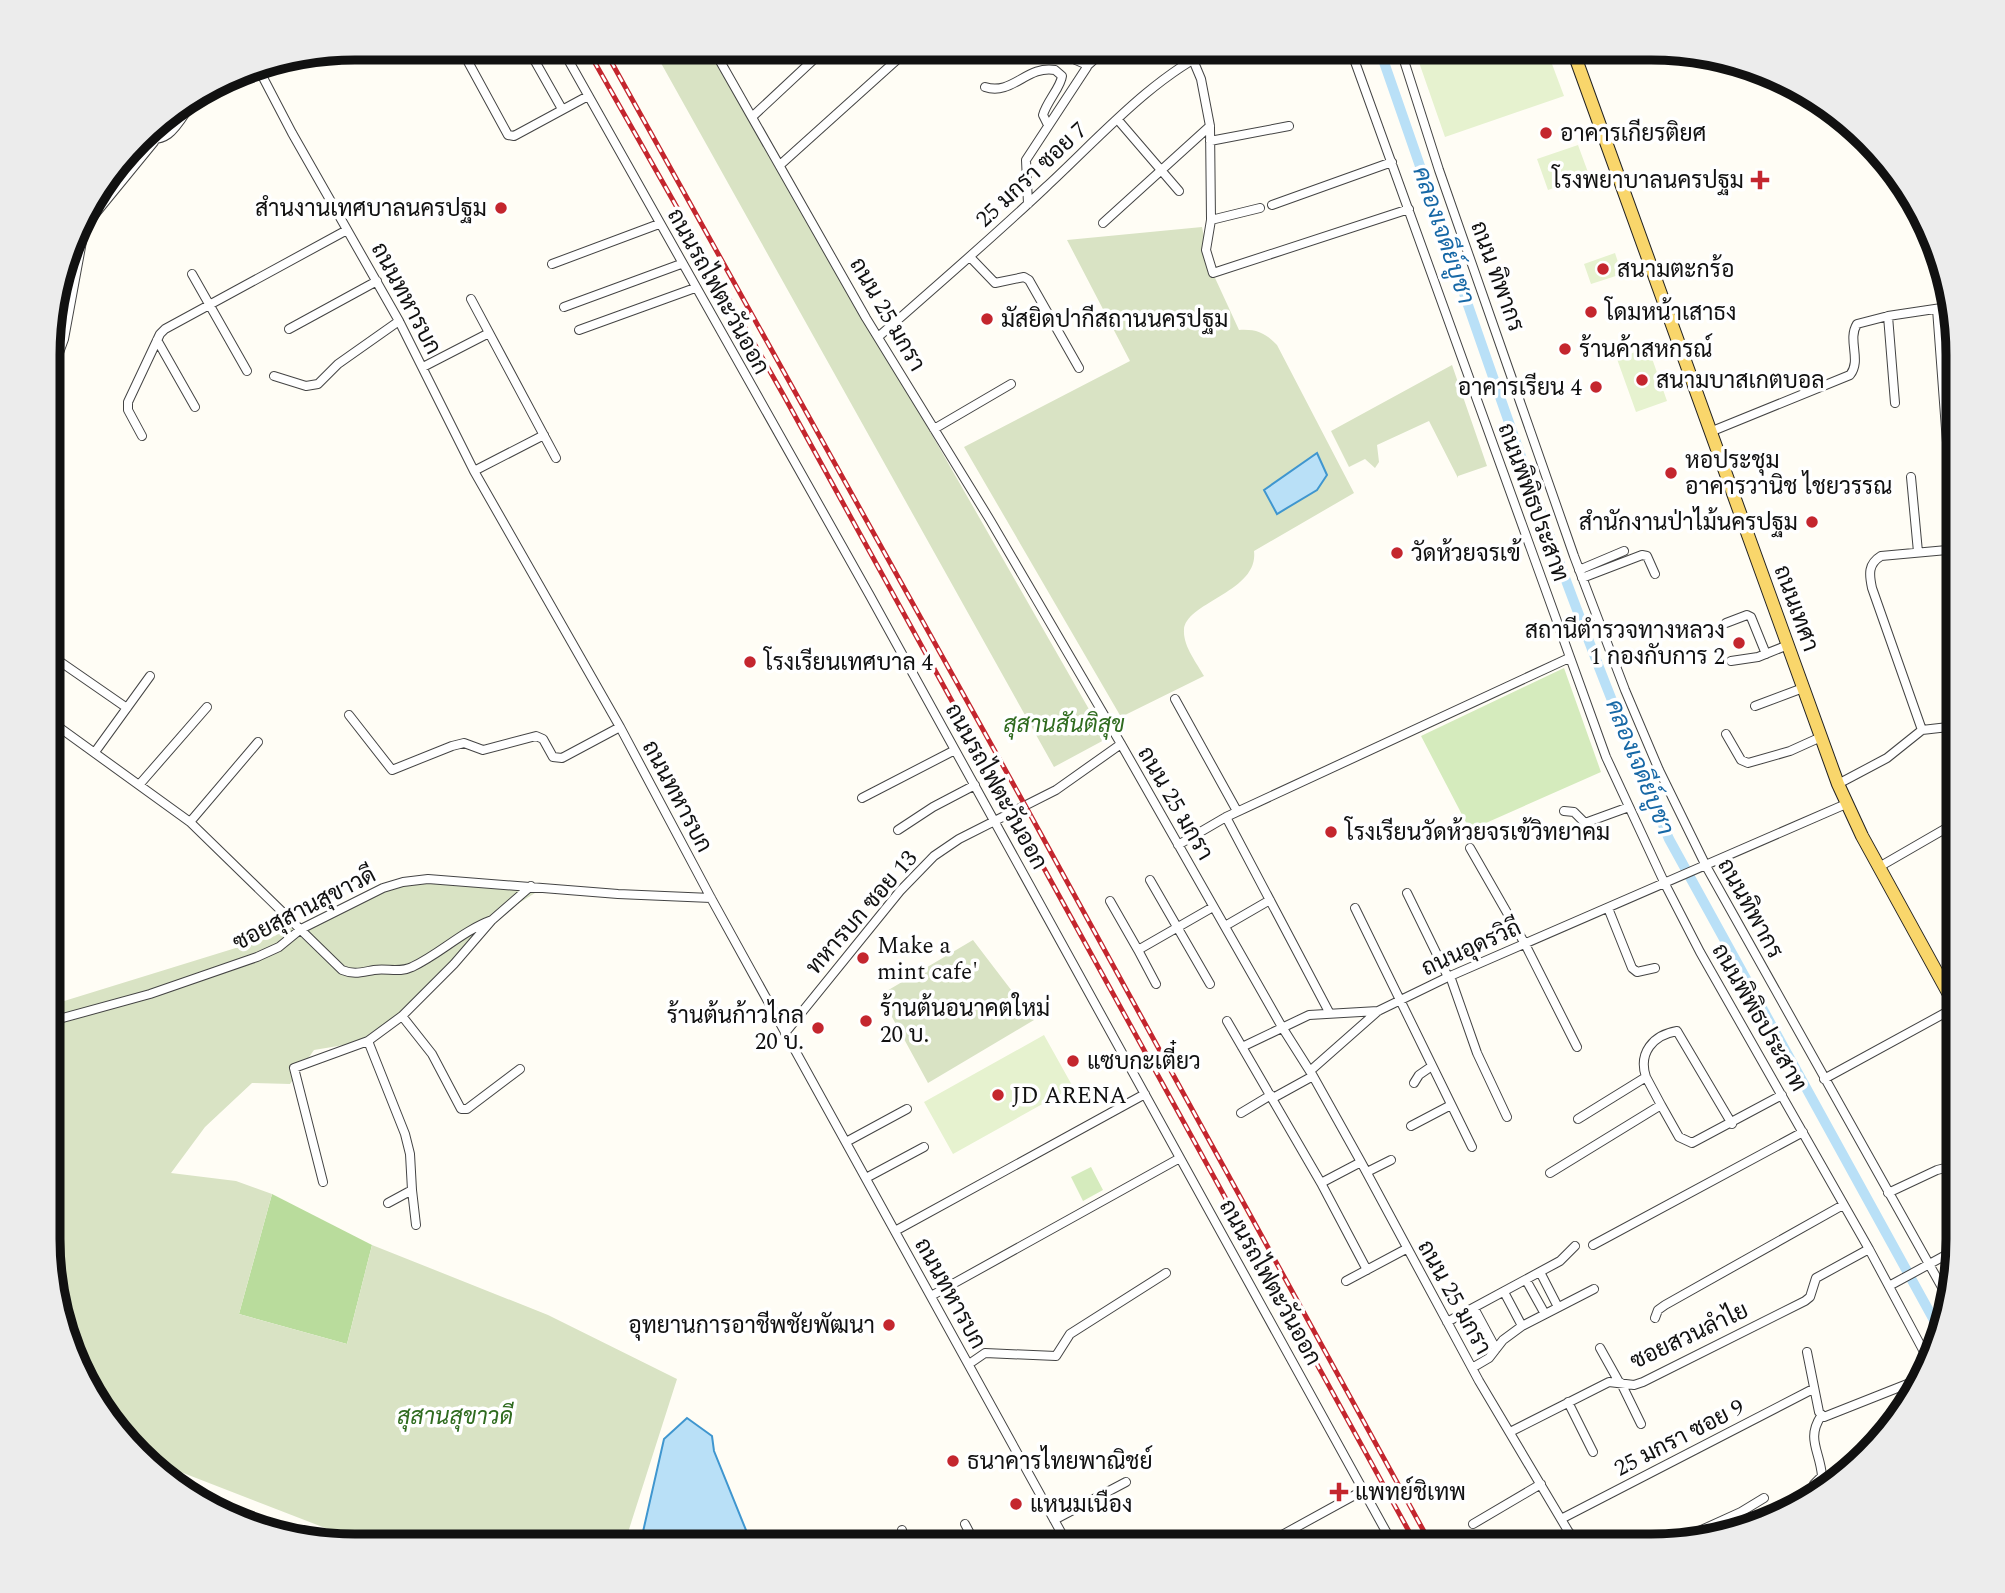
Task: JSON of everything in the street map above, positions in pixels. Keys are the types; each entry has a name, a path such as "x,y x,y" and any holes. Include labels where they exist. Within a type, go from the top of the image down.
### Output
{"main road":[{"name":"ถนนเทศา","path":"1576,60 1838,784 1879,867 1946,988"}],"street":[{"path":"467,60 508,135 513,135 588,96"},
{"path":"534,60 562,109"},
{"name":"ถนนรถไฟตะวันออก","path":"568,60 975,785 1388,1534"},
{"name":"ถนน 25 มกรา","path":"719,60 878,337 990,520 1121,744 1367,1172 1472,1368 1569,1532"},
{"path":"752,117 813,60"},
{"path":"780,165 897,60"},
{"path":"1074,60 1087,66"},
{"path":"1028,204 1026,160 1087,66 1094,60"},
{"name":"25 มกรา ซอย 7","path":"878,337 970,257 1118,120 1190,60"},
{"path":"1193,60 1201,79 1210,125 1211,220 1206,250 1213,273 1409,209"},
{"name":"ถนนพิพิธประสาท","path":"1354,60 1606,757 1700,952 1843,1205 1892,1284 1924,1350"},
{"name":"ถนน ทิพากร","path":"1404,60 1439,170 1560,518"},
{"path":"985,87 991,89 1012,85 1037,69 1060,72 1062,80 1049,99 1043,115 1048,125"},
{"name":"ถนนทหารบก","path":"262,75 399,321 474,471 620,727 711,898 1062,1534"},
{"path":"96,213 154,142 171,132 184,114"},
{"path":"1118,120 1179,191"},
{"path":"1103,223 1210,125"},
{"path":"1210,141 1289,126"},
{"path":"1272,205 1392,162"},
{"path":"1211,220 1260,208"},
{"path":"552,264 659,224"},
{"path":"142,436 128,410 128,402 157,340 165,329 347,230"},
{"path":"60,350 82,241"},
{"path":"970,257 995,283 1024,277 1029,280 1079,368"},
{"path":"564,307 681,264"},
{"path":"192,274 247,371"},
{"path":"289,329 377,281"},
{"path":"579,330 695,288"},
{"path":"471,299 556,458"},
{"path":"1710,432 1850,375 1856,365 1854,329 1863,321 1942,308"},
{"path":"1937,309 1946,423"},
{"path":"1888,316 1895,403"},
{"path":"274,376 306,386 317,384 338,364 399,321"},
{"path":"423,367 489,333"},
{"path":"157,340 195,407"},
{"path":"934,429 1012,384"},
{"path":"474,471 544,435"},
{"path":"1911,477 1918,552"},
{"name":"ถนนทิพากร","path":"1560,518 1625,690 1659,770 1706,866 1888,1193 1925,1267 1941,1289"},
{"path":"1922,730 1871,588 1869,573 1873,561 1881,556 1946,550"},
{"path":"1581,574 1624,551"},
{"path":"1581,574 1643,555 1647,556 1655,573"},
{"path":"1726,623 1746,615 1751,617 1766,654"},
{"path":"1731,661 1745,660 1788,645"},
{"path":"1178,845 1237,811 1569,657"},
{"path":"60,662 127,708"},
{"path":"95,752 150,676"},
{"path":"1755,706 1803,688"},
{"path":"1175,699 1237,811"},
{"path":"139,785 207,707"},
{"path":"349,715 365,732 392,770 464,743 483,750 536,736 543,739 551,755 562,758 620,727"},
{"path":"1838,784 1887,758 1922,730 1946,727"},
{"path":"60,728 190,822 342,971 359,973 412,967 465,932 492,920"},
{"path":"1726,734 1741,760 1748,763 1790,751 1821,737"},
{"path":"190,822 258,742"},
{"name":"ทหารบก ซอย 13","path":"785,1033 900,891 934,856 959,839 1056,790 1121,744"},
{"path":"862,797 955,750"},
{"path":"898,830 933,807 975,785"},
{"name":"ถนนอุดรวิถี","path":"1241,1113 1311,1074 1378,1011 1449,977 1846,804"},
{"path":"1564,811 1577,814 1585,823 1629,807"},
{"path":"1226,817 1329,1012"},
{"path":"1879,867 1946,828"},
{"path":"1469,848 1525,944 1577,1047"},
{"name":"ซอยสุสานสุขาวดี","path":"60,1019 150,994 257,957 279,947 301,929 383,888 403,882 428,879 618,894 711,898"},
{"path":"1150,880 1210,984"},
{"path":"323,1182 294,1068 368,1041 402,1016 454,964 492,920 531,887"},
{"path":"1407,893 1449,977 1477,1053 1507,1117"},
{"path":"1225,926 1270,900"},
{"path":"1110,901 1156,984"},
{"path":"1139,950 1213,907"},
{"path":"1355,908 1472,1147"},
{"path":"1608,908 1632,968 1637,972 1655,968"},
{"path":"1242,1047 1309,1015 1378,1011"},
{"path":"1824,1079 1946,1014"},
{"path":"402,1016 432,1054 461,1110 467,1109 520,1069"},
{"path":"1227,1021 1321,1183 1367,1270"},
{"path":"1732,1124 1680,1032 1673,1031 1664,1035 1645,1052 1642,1059 1647,1077 1679,1137 1688,1143 1732,1124 1782,1096"},
{"path":"368,1041 410,1154 416,1226"},
{"path":"1414,1083 1419,1075 1432,1066"},
{"path":"1578,1119 1647,1077"},
{"path":"895,1231 1144,1094"},
{"path":"1411,1126 1451,1105"},
{"path":"1550,1172 1661,1105"},
{"path":"846,1142 907,1109"},
{"path":"1593,1245 1803,1132"},
{"path":"866,1178 924,1147"},
{"path":"931,1296 1180,1158"},
{"path":"1367,1172 1391,1160"},
{"path":"1321,1183 1361,1162"},
{"path":"1888,1193 1946,1168"},
{"path":"388,1203 412,1190"},
{"path":"1656,1318 1658,1310 1665,1305 1843,1205"},
{"path":"1447,1322 1560,1261 1575,1246"},
{"name":"ซอยสวนลำไย","path":"1510,1432 1609,1382 1634,1385 1643,1382 1805,1301 1810,1297 1816,1278 1868,1248"},
{"path":"1346,1281 1406,1249"},
{"path":"1892,1284 1945,1256"},
{"path":"1540,1272 1558,1307"},
{"path":"969,1364 985,1353 1056,1356 1070,1334 1166,1273"},
{"path":"1526,1280 1545,1314"},
{"path":"1472,1368 1489,1358 1503,1340 1522,1326 1594,1289"},
{"path":"1504,1292 1522,1326"},
{"path":"1474,1308 1496,1349"},
{"path":"1600,1348 1640,1424"},
{"path":"1807,1352 1813,1390 1821,1416"},
{"path":"1821,1416 1828,1417 1907,1384"},
{"name":"25 มกรา ซอย 9","path":"1561,1519 1813,1390"},
{"path":"1568,1402 1593,1452"},
{"path":"1814,1484 1822,1476 1813,1437 1813,1428 1821,1416"},
{"path":"1054,1520 1126,1482"},
{"path":"1473,1524 1541,1484"},
{"path":"1284,1534 1364,1490"},
{"path":"1704,1529 1764,1499"},
{"path":"965,1524 970,1534"},
{"path":"902,1530 903,1534"}],"green space":[{"name":"สุสานสันติสุข","path":"659,60 717,60 1106,739 1054,767"},
{"path":"1418,60 1550,60 1564,96 1445,137"},
{"path":"1578,145 1589,175 1548,190 1537,159"},
{"path":"1202,227 1210,267 1239,330 1260,333 1277,345 1354,493 1254,551 1252,565 1245,577 1188,620 1184,636 1204,676 1121,717 964,447 1130,361 1067,240"},
{"name":"สนามตะกร้อ","path":"1615,253 1622,274 1591,284 1584,264"},
{"name":"สนามบาสเกตบอล","path":"1648,347 1667,401 1636,412 1617,359"},
{"path":"1452,365 1487,466 1458,478 1429,421 1377,445 1379,462 1375,468 1365,459 1349,467 1331,431"},
{"path":"1564,668 1601,772 1470,830 1421,736"},
{"name":"สุสานสุขาวดี","path":"462,881 535,893 492,920 411,1004 368,1041 314,1050 290,1084 252,1083 205,1127 171,1173 236,1181 272,1194 239,1314 347,1344 372,1245 548,1315 677,1379 628,1534 339,1533 168,1467 120,1418 90,1369 75,1333 65,1296 60,1258 60,1002 275,936 288,926 299,933 403,882"},
{"path":"973,940 1034,1020 928,1083 880,995"},
{"name":"JD ARENA","path":"1044,1035 1073,1087 953,1154 924,1102"},
{"path":"1091,1167 1103,1190 1083,1201 1071,1177"},
{"path":"272,1194 372,1245 347,1344 239,1314"}],"water":[{"path":"1317,453 1327,475 1317,490 1277,514 1264,490"},
{"path":"687,1418 712,1436 714,1451 748,1534 642,1534 664,1439"}],"waterway":[{"name":"คลองเจดีย์บูชา","path":"1383,60 1553,545 1628,742 1669,839 1934,1320"}],"railway":[{"path":"593,60 784,396 1410,1534"},
{"path":"610,60 1026,807 1425,1534"}],"place":[{"name":"อาคารเกียรติยศ","path":"1546,133"},
{"name":"โรงพยาบาลนครปฐม","path":"1760,180"},
{"name":"สำนงานเทศบาลนครปฐม","path":"501,208"},
{"name":"สนามตะกร้อ","path":"1603,269"},
{"name":"โดมหน้าเสาธง","path":"1591,312"},
{"name":"มัสยิดปากีสถานนครปฐม","path":"987,319"},
{"name":"ร้านค้าสหกรณ์","path":"1565,349"},
{"name":"สนามบาสเกตบอล","path":"1642,380"},
{"name":"อาคารเรียน 4","path":"1596,387"},
{"name":"หอประชุม อาคารวานิช ไชยวรรณ","path":"1671,473"},
{"name":"สำนักงานป่าไม้นครปฐม","path":"1812,522"},
{"name":"วัดห้วยจรเข้","path":"1397,553"},
{"name":"สถานีตำรวจทางหลวง 1 กองกับการ 2","path":"1739,643"},
{"name":"โรงเรียนเทศบาล 4","path":"750,662"},
{"name":"โรงเรียนวัดห้วยจรเข้วิทยาคม","path":"1331,832"},
{"name":"Make a mint cafe'","path":"863,958"},
{"name":"ร้านต้นอนาคตใหม่ 20 บ.","path":"866,1021"},
{"name":"ร้านต้นก้าวไกล 20 บ.","path":"818,1028"},
{"name":"แซบกะเตี๋ยว","path":"1073,1061"},
{"name":"JD ARENA","path":"998,1095"},
{"name":"อุทยานการอาชีพชัยพัฒนา","path":"889,1325"},
{"name":"ธนาคารไทยพาณิชย์","path":"953,1461"},
{"name":"แพทย์ชิเทพ","path":"1339,1492"},
{"name":"แหนมเนือง","path":"1016,1504"}]}
